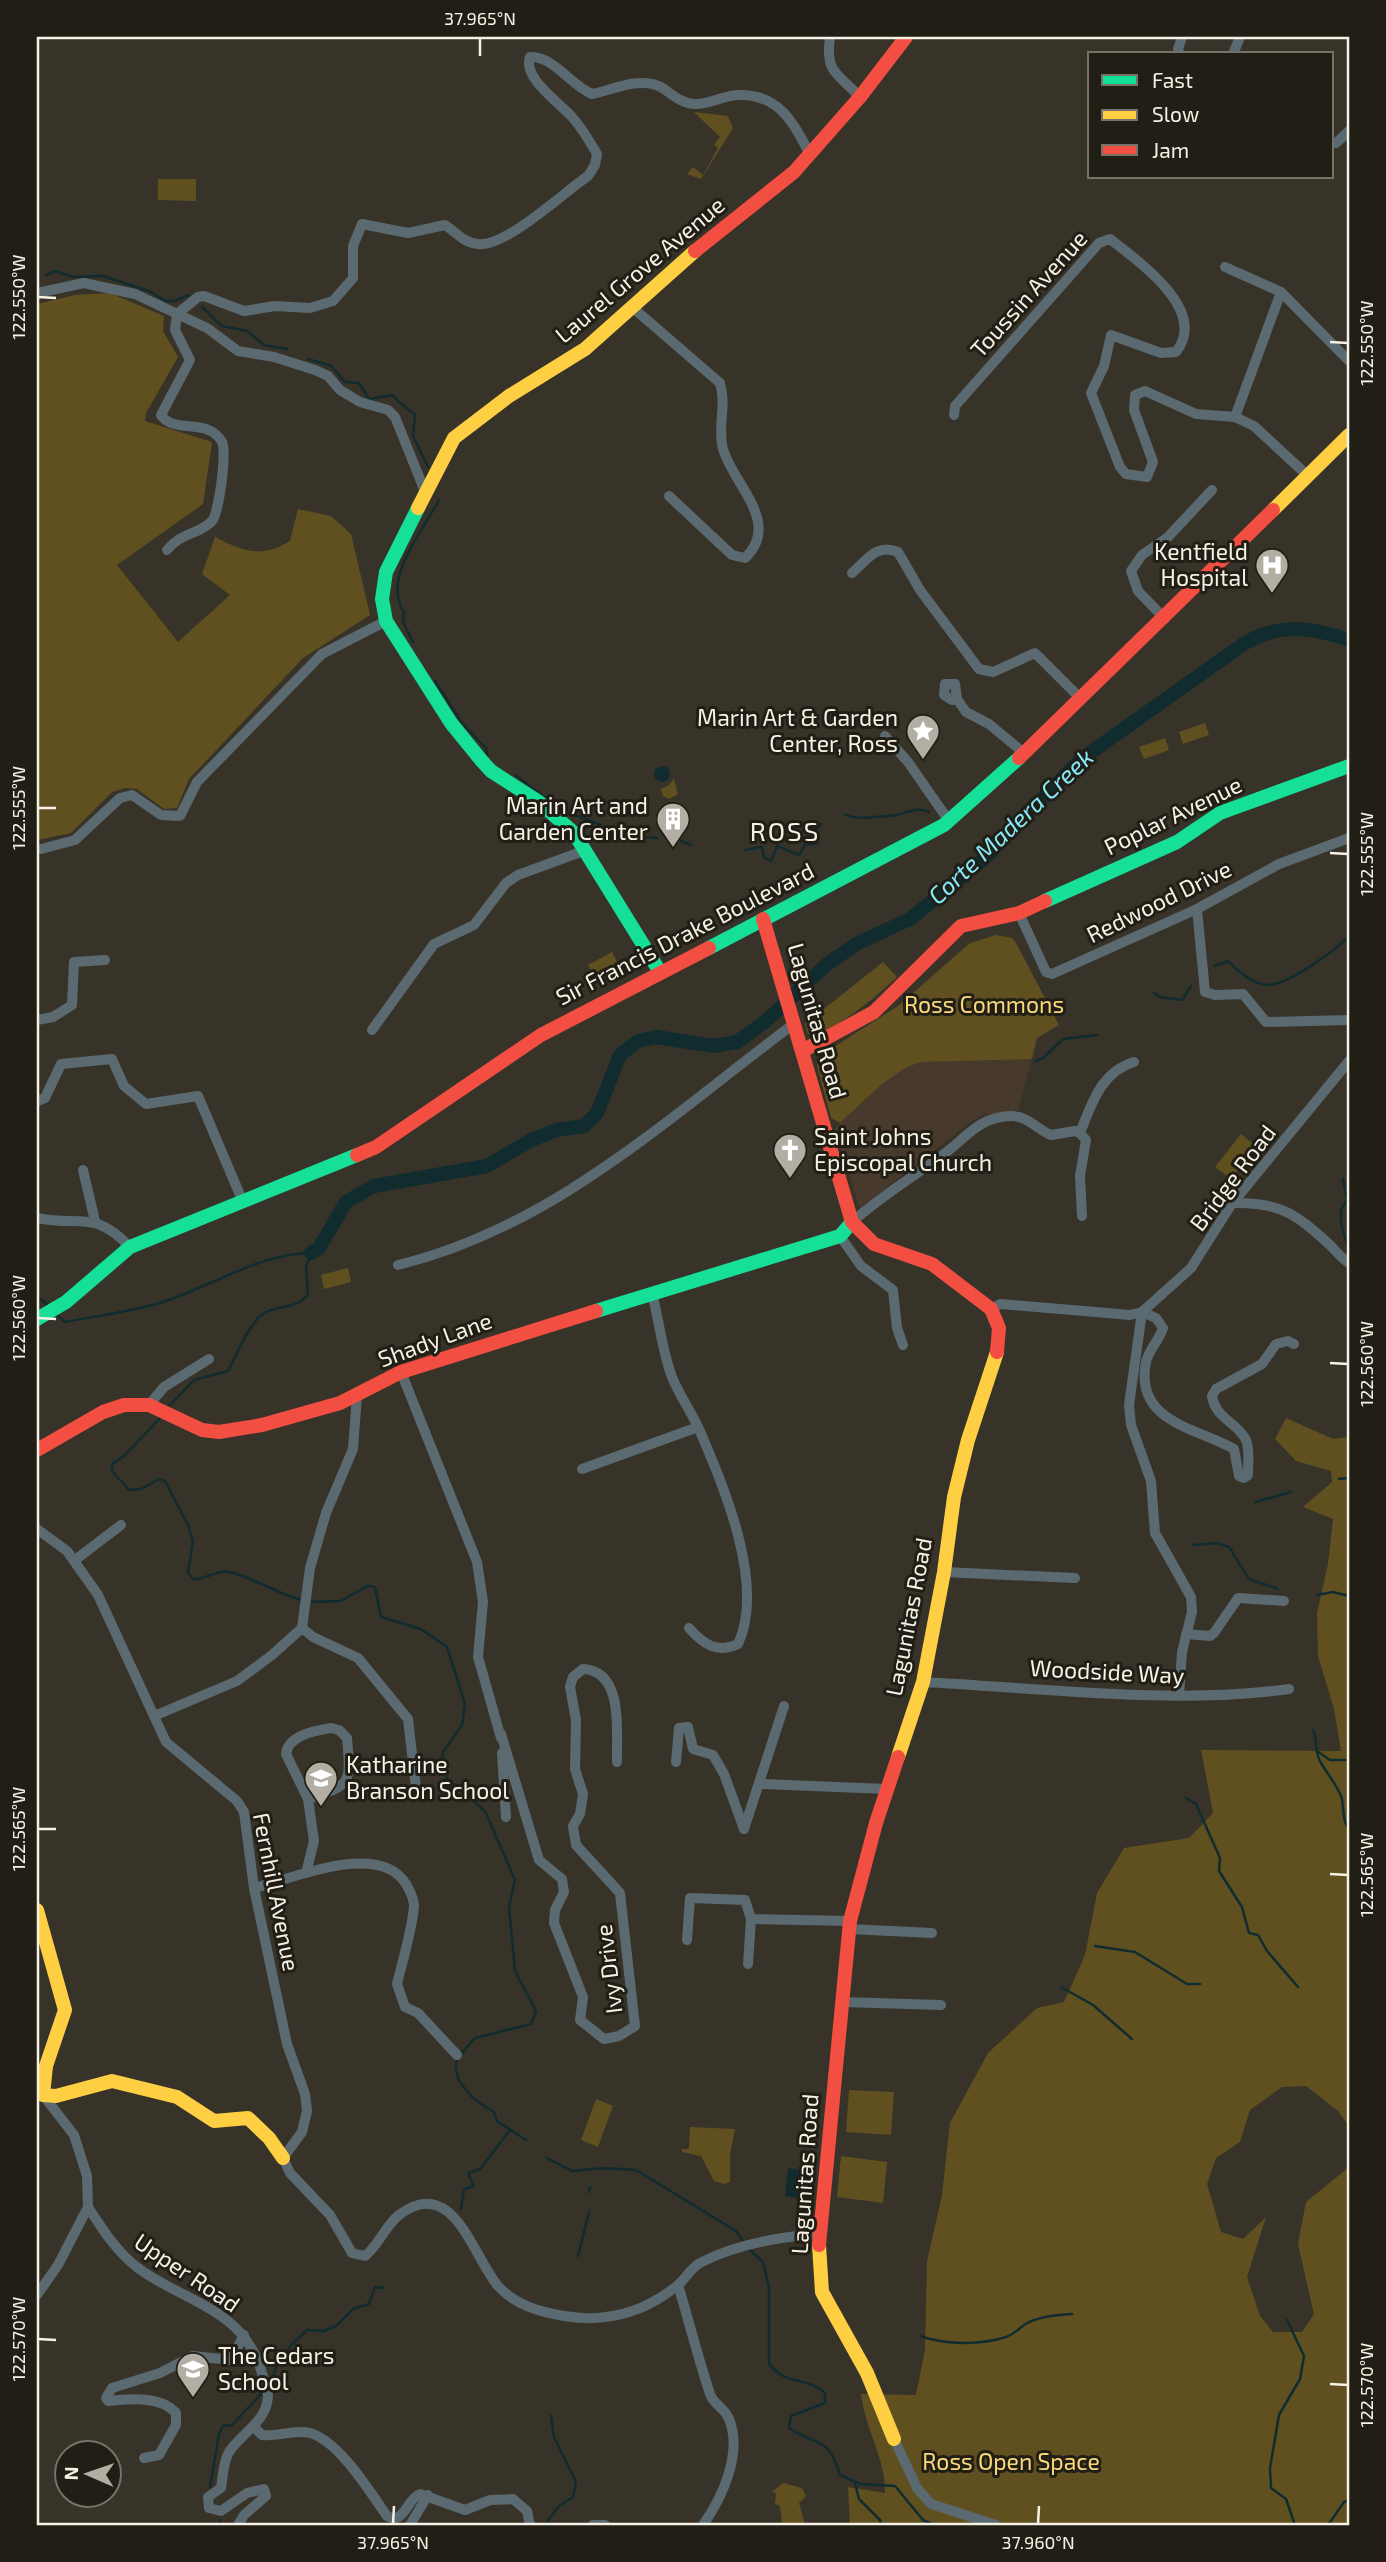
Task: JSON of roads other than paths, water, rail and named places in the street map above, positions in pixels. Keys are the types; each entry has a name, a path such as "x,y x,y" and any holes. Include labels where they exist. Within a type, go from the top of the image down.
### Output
{"street":[{"path":"830,37 827,56 832,68 860,97"},
{"name":"Laurel Grove Avenue","path":"660,972 586,850 562,821 491,771 451,723 386,621 381,603 381,585 388,564 427,495 454,438 465,427 585,349 671,270 736,220 810,155 860,97 906,37"},
{"path":"167,550 178,537 207,525 217,514 224,455 221,439 212,432 172,424 161,415 190,359 175,330 177,314 198,297 204,296 244,311 275,306 310,308 333,301 353,278 353,246 362,224 408,233 445,225 465,240 486,245 513,231 588,176 595,165 597,154 571,116 548,95 530,70 530,57 545,59 580,89 592,94 608,88 649,84 659,86 683,102 695,104 735,95 773,102 796,127 810,155"},
{"path":"1336,144 1349,131"},
{"name":"Toussin Avenue","path":"954,415 954,406 1106,239 1148,269 1164,285 1182,309 1185,333 1176,352 1161,353 1111,335 1104,366 1091,393 1120,467 1126,474 1147,477 1153,462 1134,410 1135,395 1146,391 1196,414 1235,417 1264,433 1308,477"},
{"path":"1225,267 1281,292 1349,361"},
{"path":"37,292 85,283 135,294 207,328 238,351 274,357 328,376 340,390 360,402 388,410 395,417 427,495"},
{"path":"1235,417 1281,292"},
{"path":"632,307 720,383 724,396 722,448 757,514 759,531 754,549 745,558 732,555 669,496"},
{"name":"Sir Francis Drake Boulevard","path":"39,1318 66,1302 130,1247 376,1147 526,1044 660,972 925,837 949,821 1164,619 1349,435"},
{"path":"1164,619 1138,591 1131,571 1142,555 1168,537 1212,490"},
{"path":"852,573 875,551 887,549 898,552 932,606 979,669 993,672 1035,653 1081,699"},
{"path":"41,849 75,841 120,798 132,795 161,815 180,816 197,782 322,654 386,621"},
{"path":"957,699 966,712 989,724 1024,753"},
{"path":"885,736 908,762 949,821"},
{"name":"Poplar Avenue","path":"804,1050 874,1012 961,926 1018,913 1177,842 1220,813 1349,766"},
{"name":"Redwood Drive","path":"1018,913 1048,974 1197,909 1279,864 1349,838"},
{"path":"372,1030 434,944 474,925 506,883 518,875 586,850"},
{"path":"1197,909 1205,992 1215,995 1243,994 1266,1022 1349,1020"},
{"name":"Lagunitas Road","path":"763,919 804,1050 852,1222"},
{"path":"37,1020 53,1017 72,1006 74,962 105,960"},
{"path":"398,1265 458,1245 519,1219 578,1188 793,1016"},
{"path":"37,1101 44,1098 61,1064 112,1059 124,1086 146,1104 198,1096 243,1202"},
{"name":"Bridge Road","path":"1142,1312 1191,1268 1233,1203 1349,1061"},
{"path":"1080,1133 1102,1082 1122,1066 1134,1062"},
{"path":"903,1345 897,1328 893,1290 861,1266 840,1236 852,1222 896,1185 946,1153 968,1131 993,1118 1020,1117 1055,1136 1075,1130 1080,1133 1086,1140 1080,1187 1082,1216"},
{"path":"83,1170 94,1221"},
{"path":"1233,1203 1259,1203 1283,1208 1305,1221 1349,1263"},
{"path":"37,1218 94,1221 116,1231 130,1247"},
{"path":"852,1222 874,1244 932,1264 991,1309 1000,1304 1130,1315 1142,1312 1156,1318 1163,1328 1146,1363 1149,1395 1155,1408 1176,1424 1234,1449 1237,1470 1244,1478 1248,1475 1245,1439 1219,1413 1212,1396 1216,1389 1262,1364 1276,1344 1288,1341 1294,1344"},
{"name":"Shady Lane","path":"37,1450 103,1412 124,1405 158,1410 188,1426 219,1432 318,1411 357,1395 401,1372 840,1236"},
{"path":"652,1293 671,1376 698,1427 732,1514 746,1583 745,1622 738,1644 729,1648 710,1647 689,1628"},
{"name":"Lagunitas Road","path":"894,2439 867,2373 822,2292 818,2234 850,1925 887,1789 923,1682 944,1572 954,1497 968,1440 997,1353 999,1328 991,1309"},
{"path":"1142,1312 1130,1395 1131,1425 1151,1481 1155,1533 1191,1597 1192,1612 1182,1651 1179,1695"},
{"path":"158,1410 164,1387 209,1359"},
{"path":"401,1372 477,1562 482,1602 478,1657 501,1734 506,1817"},
{"path":"154,1716 237,1681 302,1628 310,1568 326,1513 353,1449 357,1395"},
{"path":"582,1469 698,1427"},
{"path":"75,1560 121,1525"},
{"name":"Fernhill Avenue","path":"37,1529 75,1560 98,1595 166,1742 236,1801 244,1812 254,1888 287,2044 305,2094 307,2111 302,2132 283,2158"},
{"path":"944,1572 1075,1578"},
{"path":"1186,1634 1210,1636 1227,1609 1238,1598 1284,1601"},
{"path":"302,1628 313,1637 358,1658 408,1719 416,1788"},
{"name":"Ivy Drive","path":"501,1734 539,1860 562,1879 564,1892 555,1910 554,1923 583,1997 580,2020 604,2039 619,2036 635,2026 620,1893 576,1845 573,1826 580,1814 583,1794 575,1769 576,1720 570,1687 573,1677 583,1669 602,1676 615,1697 617,1762"},
{"name":"Woodside Way","path":"923,1682 1179,1695 1243,1696 1289,1689"},
{"path":"676,1762 679,1728 688,1727 693,1749 713,1755 724,1774 744,1829 761,1784 784,1706"},
{"path":"306,1873 314,1840 308,1799 286,1754 287,1747 292,1740 320,1730 339,1730 347,1738 349,1765 346,1783 340,1788 308,1799"},
{"path":"761,1784 887,1789"},
{"path":"254,1888 318,1868 378,1863 401,1876 414,1903 400,1970 399,1995 405,2007 418,2013 457,2055"},
{"path":"687,1940 690,1898 745,1900 751,1919 748,1964"},
{"path":"37,1910 43,1947 65,2010 46,2066 39,2097"},
{"path":"751,1919 932,1933"},
{"path":"842,2002 941,2005"},
{"path":"39,2097 57,2096 112,2081 183,2099 214,2120 248,2119 269,2138 283,2158 289,2173 330,2215 352,2253 365,2256 374,2249 399,2215 422,2205 435,2204 455,2215 499,2287 534,2311 580,2319 615,2317 639,2310 678,2285 697,2265 733,2249 786,2236 818,2234"},
{"path":"37,2295 58,2265 88,2207 87,2176 74,2135 39,2097"},
{"name":"Upper Road","path":"88,2207 123,2256 141,2270 201,2302 244,2335 254,2347 268,2394 254,2427"},
{"path":"678,2285 711,2398 728,2415 732,2432 725,2482 718,2503 703,2525"},
{"name":"Upper Road","path":"144,2458 159,2455 176,2425 176,2413 167,2405 154,2401 108,2401 107,2393 112,2388 160,2373 193,2356 231,2360 244,2335"},
{"path":"238,2525 244,2515 266,2496 264,2489 247,2493 221,2511 209,2508 208,2497 221,2488 227,2455 236,2441 254,2427 262,2435 300,2432 322,2438 340,2453 387,2516 394,2519 404,2512 416,2496 428,2495 465,2510 490,2500 513,2499 527,2511 530,2525"},
{"path":"894,2439 917,2488 931,2504 996,2525"},
{"path":"410,2525 428,2495"},
{"path":"593,2525 605,2525"}],"water":[{"path":"662,766 668,768 668,780 662,782 656,780 654,774 656,768"},
{"path":"788,2168 800,2170 797,2198 785,2196"}],"waterway":[{"path":"46,275 55,271 73,277 103,276 149,291 166,301 189,295"},
{"path":"202,307 222,326 247,331 264,345 287,349"},
{"path":"308,359 331,366 345,382 359,383 369,399 393,395 415,415 413,436 428,467"},
{"path":"413,642 403,622 404,612 398,599 398,585 407,554 439,500"},
{"name":"Corte Madera Creek","path":"311,1253 319,1248 346,1202 374,1186 487,1166 531,1140 557,1130 584,1126 597,1113 620,1055 638,1041 656,1037 714,1046 737,1042 766,1021 826,965 858,943 910,919 985,858 1080,760 1245,643 1271,632 1296,629 1322,632 1349,640"},
{"path":"435,681 462,723 486,748 487,754"},
{"path":"515,775 562,810 601,825"},
{"path":"845,814 866,818 894,816 914,810 929,812"},
{"path":"745,850 762,847 764,857 771,861 777,846 799,855 805,845 818,843 815,830 821,824"},
{"path":"642,837 658,838"},
{"path":"681,841 691,845"},
{"path":"1214,966 1228,961 1252,980 1270,985 1289,979 1312,965 1349,936"},
{"path":"1154,993 1160,997 1182,1000 1191,986"},
{"path":"1036,1061 1063,1039 1097,1035"},
{"path":"1343,1179 1347,1200 1341,1210 1341,1224 1349,1250"},
{"path":"57,1315 65,1322 148,1306 253,1265 311,1253 306,1267 308,1294 303,1300 271,1310 259,1317 228,1371 194,1380 167,1408"},
{"path":"37,1296 47,1305"},
{"path":"161,1417 124,1456 112,1464 112,1471 129,1490 141,1489 159,1479 165,1481 188,1525 193,1541 188,1573 193,1579 230,1572 302,1600"},
{"path":"1339,1479 1349,1478"},
{"path":"1255,1502 1291,1492"},
{"path":"1193,1545 1217,1543 1229,1547 1249,1579 1278,1589"},
{"path":"309,1602 341,1601 367,1586 375,1587 381,1617 421,1629 447,1647 465,1704 462,1725 443,1752 442,1763 446,1777 485,1811 515,1880 509,1907 515,1971 536,2011 531,2024 475,2038 461,2054"},
{"path":"1317,1595 1333,1592 1349,1596"},
{"path":"1313,1730 1319,1759 1341,1796 1349,1829"},
{"path":"1317,1751 1330,1760 1349,1760"},
{"path":"1186,1798 1196,1804 1220,1858 1219,1871 1242,1907 1249,1933 1258,1935 1267,1951 1298,1987"},
{"path":"1095,1946 1135,1952 1187,1984 1200,1984"},
{"path":"1061,1987 1093,2005 1132,2039"},
{"path":"457,2059 457,2076 466,2090 494,2112 497,2121 526,2140"},
{"path":"461,2209 464,2189 474,2186 468,2173 480,2169 510,2130"},
{"path":"547,2158 572,2171 604,2168 636,2170 736,2231 745,2244"},
{"path":"589,2192 590,2187"},
{"path":"578,2256 589,2212"},
{"path":"749,2249 763,2262 769,2288 769,2363 781,2375 819,2388 825,2393 825,2403 791,2416 789,2428 827,2448 840,2475 861,2484 895,2486 923,2520 934,2525"},
{"path":"273,2378 282,2357 307,2330 324,2331 336,2326 353,2309 369,2304 375,2287 384,2288"},
{"path":"920,2336 963,2343 996,2340 1009,2336 1034,2320 1072,2314"},
{"path":"1287,2320 1304,2356 1300,2379 1279,2415 1270,2468 1271,2488 1286,2499 1295,2525"},
{"path":"210,2487 219,2434 223,2426 232,2425 261,2394"},
{"path":"545,2525 558,2507 573,2497 576,2482 554,2437 551,2416"},
{"path":"855,2483 859,2499 880,2520 881,2525"},
{"path":"1328,2525 1344,2502 1349,2500"},
{"path":"220,2520 220,2525"}],"place":[{"name":"Kentfield Hospital","path":"1272,595"},
{"name":"Marin Art & Garden Center, Ross","path":"923,761"},
{"name":"Marin Art and Garden Center","path":"673,849"},
{"name":"Saint Johns Episcopal Church","path":"790,1180"},
{"name":"Katharine Branson School","path":"321,1808"},
{"name":"The Cedars School","path":"193,2399"}],"district":[{"name":"ROSS","path":"785,832"}],"park label":[{"name":"Ross Commons","path":"984,1005"},
{"name":"Ross Open Space","path":"1011,2462"}]}
